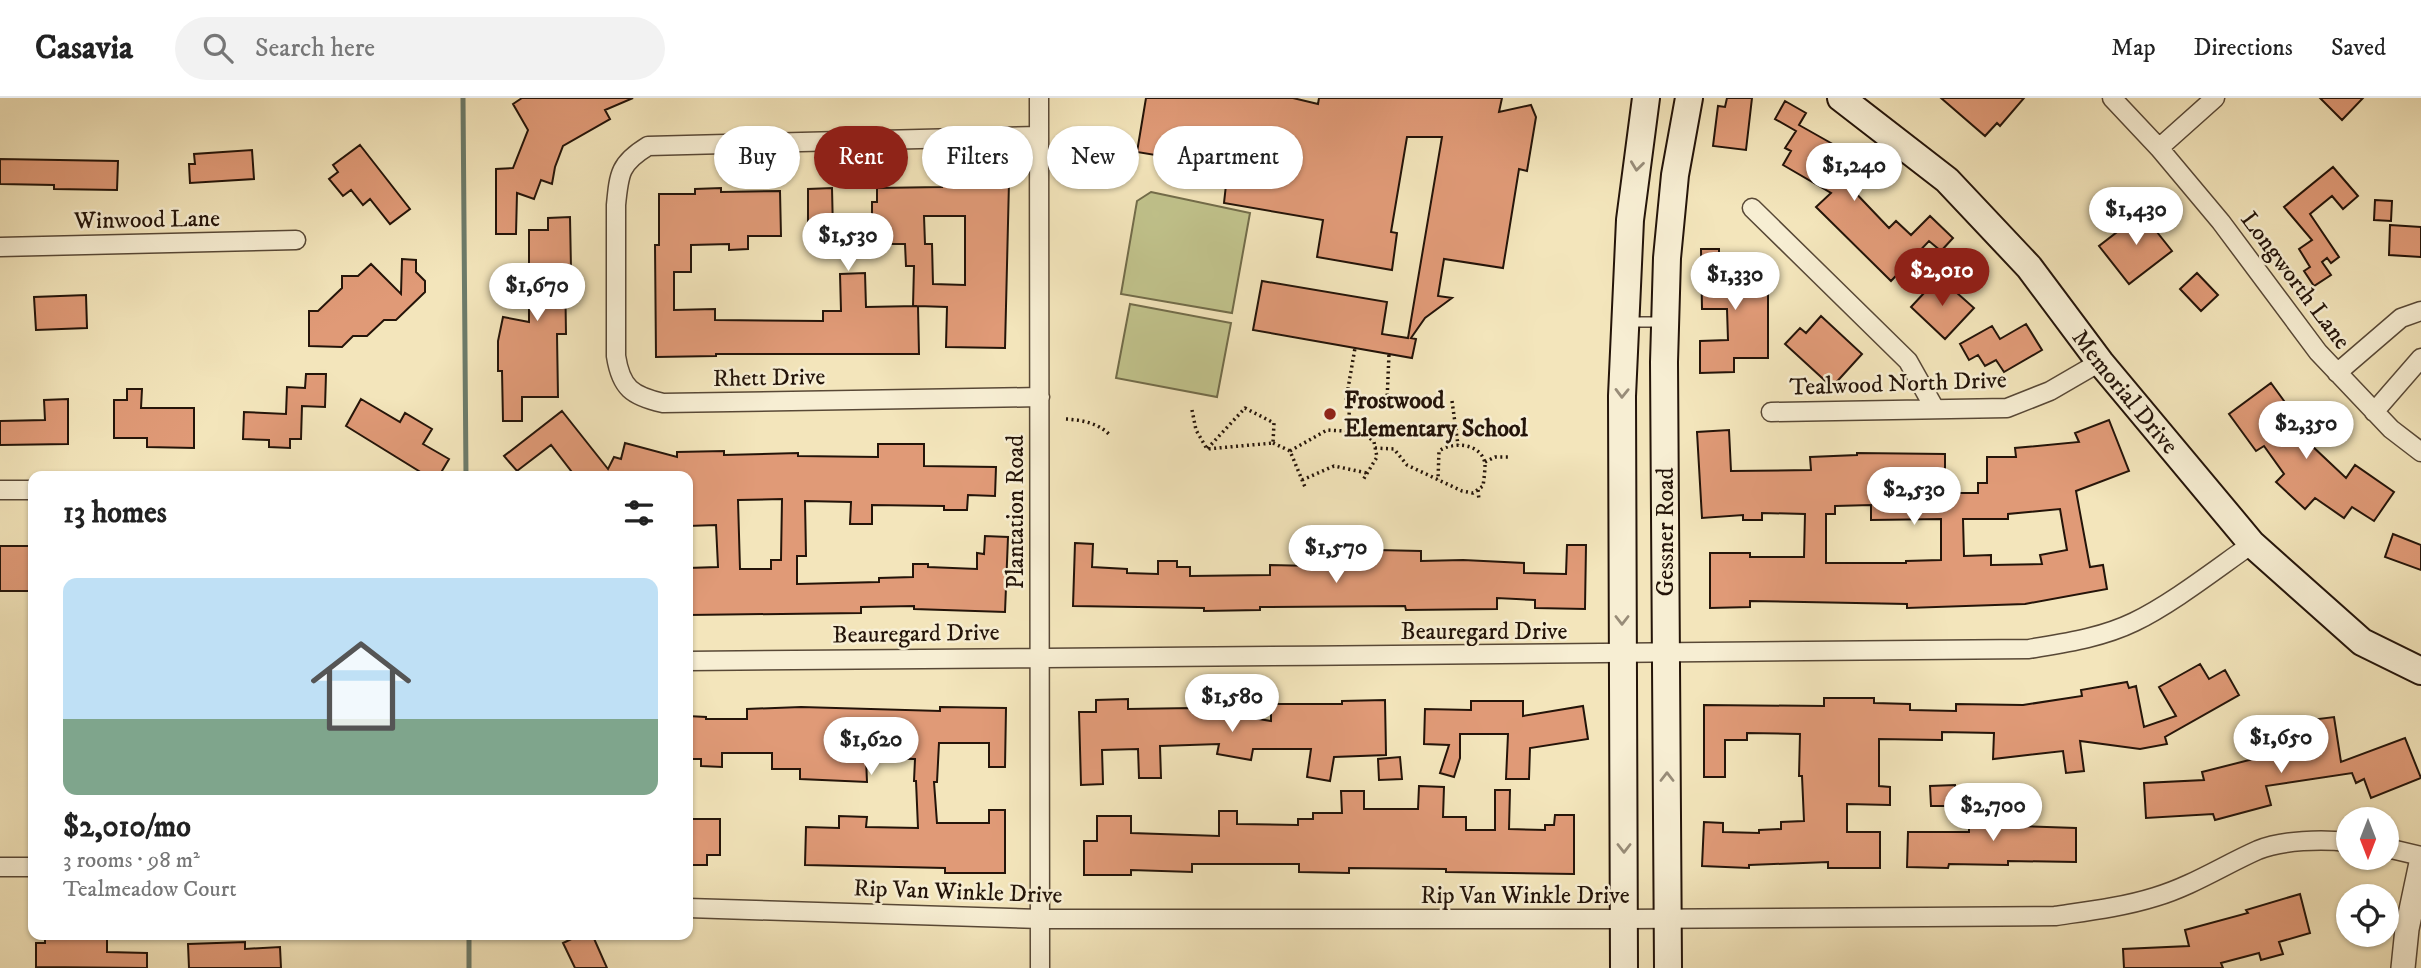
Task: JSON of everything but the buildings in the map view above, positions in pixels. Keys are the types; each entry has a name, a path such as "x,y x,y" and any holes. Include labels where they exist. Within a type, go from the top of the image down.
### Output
{"main road":[{"name":"Gessner Road","path":"1624,968 1622,396 1630,220 1646,98"},
{"name":"Gessner Road","path":"1668,968 1664,362 1667,258 1675,176 1689,98"},
{"name":"Memorial Drive","path":"1842,98 1947,180 2029,267 2101,362 2252,544 2362,642 2421,671"}],"street":[{"name":"Plantation Road","path":"1040,98 1040,968"},
{"name":"Longworth Lane","path":"2112,98 2159,148 2221,222 2318,352 2391,429 2421,452"},
{"path":"2159,148 2215,98"},
{"name":"Rhett Drive","path":"1040,136 648,146 631,156 622,169 616,205 618,372 628,389 644,399 663,403 1040,397"},
{"path":"1752,208 1908,361 1935,409"},
{"name":"Winwood Lane","path":"0,247 296,240"},
{"path":"2337,373 2401,318 2421,311"},
{"path":"2374,412 2421,358"},
{"name":"Tealwood North Drive","path":"1771,412 2007,408 2050,391 2101,362"},
{"path":"0,490 28,490"},
{"name":"Beauregard Drive","path":"693,661 1039,656 1622,656 2029,649 2084,639 2134,622 2252,544"},
{"name":"Rip Van Winkle Drive","path":"693,908 1040,919 2055,916 2111,908 2157,897 2261,849 2319,839 2336,841"},
{"path":"2399,851 2421,856"},
{"path":"2403,968 2407,929 2421,863"},
{"path":"0,867 28,867"}],"lane":[{"path":"1625,322 1665,322"}],"path":[{"path":"1348,431 1348,400 1355,348"},
{"path":"1387,401 1389,354"},
{"path":"1452,401 1458,445"},
{"path":"1207,449 1245,408 1274,423 1273,443"},
{"path":"1192,410 1196,430 1207,449"},
{"path":"1066,419 1086,421 1110,435"},
{"path":"1290,451 1327,430 1363,432 1370,436 1377,457 1363,480"},
{"path":"1207,449 1273,443 1290,451 1305,487"},
{"path":"1375,448 1394,449 1407,465 1438,480 1462,491 1473,493 1483,486 1485,462 1480,451 1458,445 1447,446 1439,451 1438,480"},
{"path":"1485,462 1495,457 1511,457"},
{"path":"1302,480 1334,466 1367,473"},
{"path":"1478,490 1479,500"}],"green space":[{"path":"1151,192 1250,213 1232,313 1121,294 1137,201"},
{"path":"1130,304 1231,323 1217,397 1116,378"}],"waterway":[{"path":"463,98 466,471"},
{"path":"469,940 469,968"}],"place":[{"name":"Frostwood Elementary School","path":"1330,414"}]}
